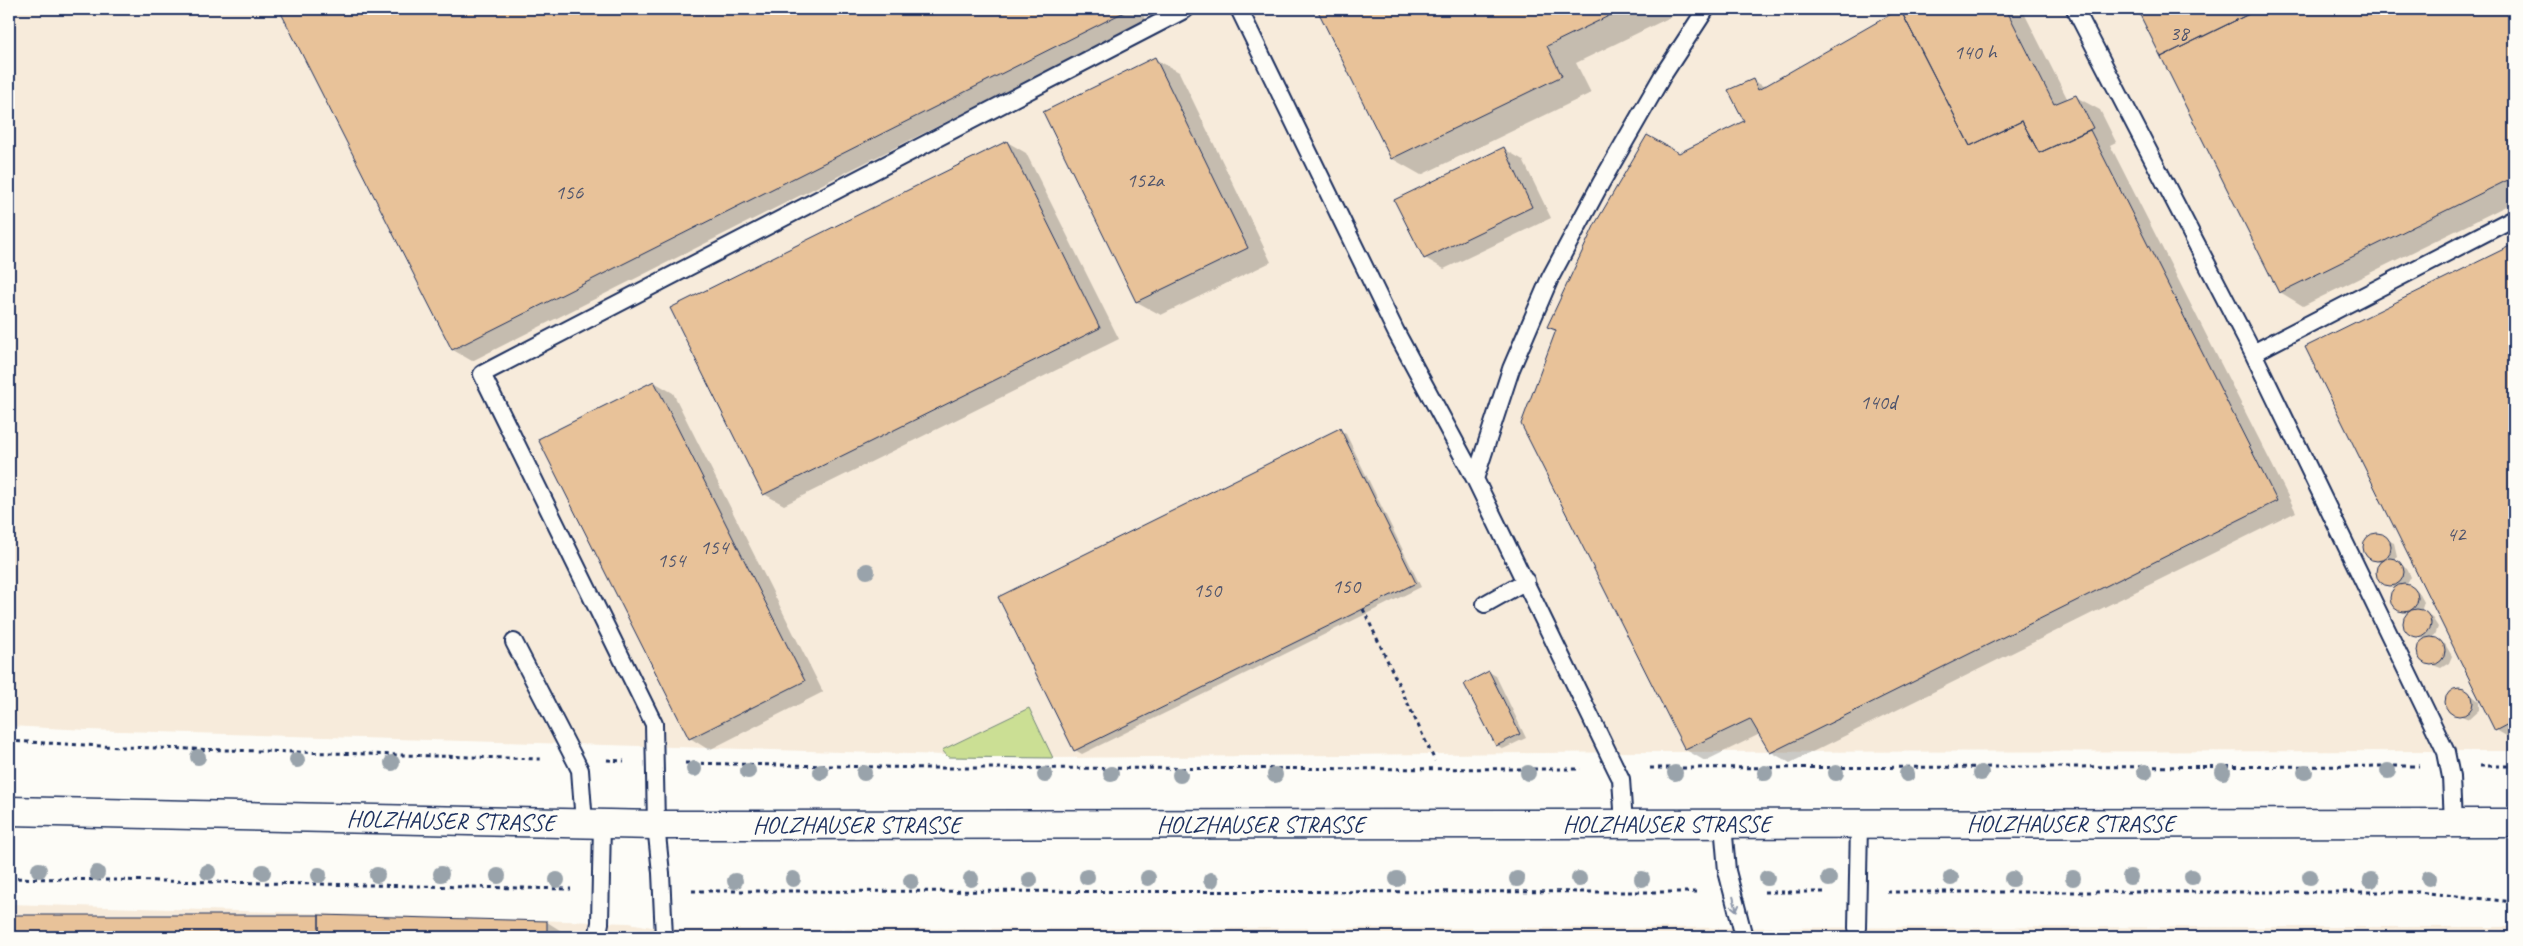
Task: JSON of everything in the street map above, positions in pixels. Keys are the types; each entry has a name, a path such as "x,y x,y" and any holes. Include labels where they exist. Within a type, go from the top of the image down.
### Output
{"main road":[{"name":"HOLZHAUSER STRASSE","path":"9,811 593,824 2514,823"}],"lane":[{"path":"664,937 656,824 654,724 482,374 1186,9"},
{"path":"1239,9 1396,332 1475,479 1621,778 1624,824"},
{"path":"1475,479 1511,369 1550,278 1601,183 1663,75 1706,9"},
{"path":"2075,9 2254,352 2446,752 2453,822"},
{"path":"2254,352 2514,218"},
{"path":"1485,604 1526,581"},
{"path":"514,642 580,770 593,824 600,890 600,923 597,937"},
{"path":"1723,824 1727,871 1744,937"},
{"path":"1857,928 1859,824"}],"path":[{"path":"1363,609 1435,761"},
{"path":"9,741 121,747 930,768 2514,766"},
{"path":"9,878 600,890"},
{"path":"662,892 2418,892 2514,902"}],"shaded area":[{"path":"9,9 2514,9 2514,751 1636,752 1053,758 87,730 9,726"},
{"path":"9,904 629,923 663,929 2514,927 2514,937 9,937"}],"green space":[{"path":"1029,708 1053,758 948,757 942,750"}],"building":[{"path":"279,9 1127,9 1128,10 452,350"},
{"path":"1317,9 1623,9 1547,46 1562,76 1391,159"},
{"path":"1900,9 1970,146 2022,121 2039,153 2090,130 2277,501 1770,753 1750,719 1685,750 1521,424 1556,330 1547,327 1595,224 1647,135 1679,153 1744,121 1728,90 1753,79 1758,90"},
{"path":"1900,9 2006,9 2054,104 2076,95 2093,128 2039,153 2022,121 1970,146"},
{"path":"2137,9 2259,9 2161,57"},
{"path":"2259,9 2514,9 2514,177 2279,293 2161,57"},
{"path":"1155,57 1248,248 1136,302 1043,112"},
{"path":"1007,141 1100,328 763,495 670,308"},
{"path":"1504,147 1532,207 1424,259 1394,200"},
{"path":"2514,244 2514,721 2495,731 2305,347"},
{"path":"654,381 805,681 689,739 538,439"},
{"path":"1340,428 1416,583 1074,751 998,597"},
{"path":"2377,533 2387,537 2391,547 2387,557 2377,561 2367,557 2363,547 2367,537"},
{"path":"2390,558 2400,562 2404,572 2400,582 2390,586 2380,582 2376,572 2380,562"},
{"path":"2404,584 2414,588 2418,598 2414,608 2404,612 2394,608 2390,598 2394,588"},
{"path":"2417,609 2427,613 2431,623 2427,633 2417,637 2407,633 2403,623 2407,613"},
{"path":"2431,637 2441,641 2445,651 2441,661 2431,665 2421,661 2417,651 2421,641"},
{"path":"1489,671 1520,734 1496,746 1464,684"},
{"path":"2459,688 2469,692 2473,702 2469,712 2459,716 2449,712 2445,702 2449,692"},
{"path":"9,915 319,915 319,937 9,937"},
{"path":"319,915 547,921 547,937 319,937"}]}
